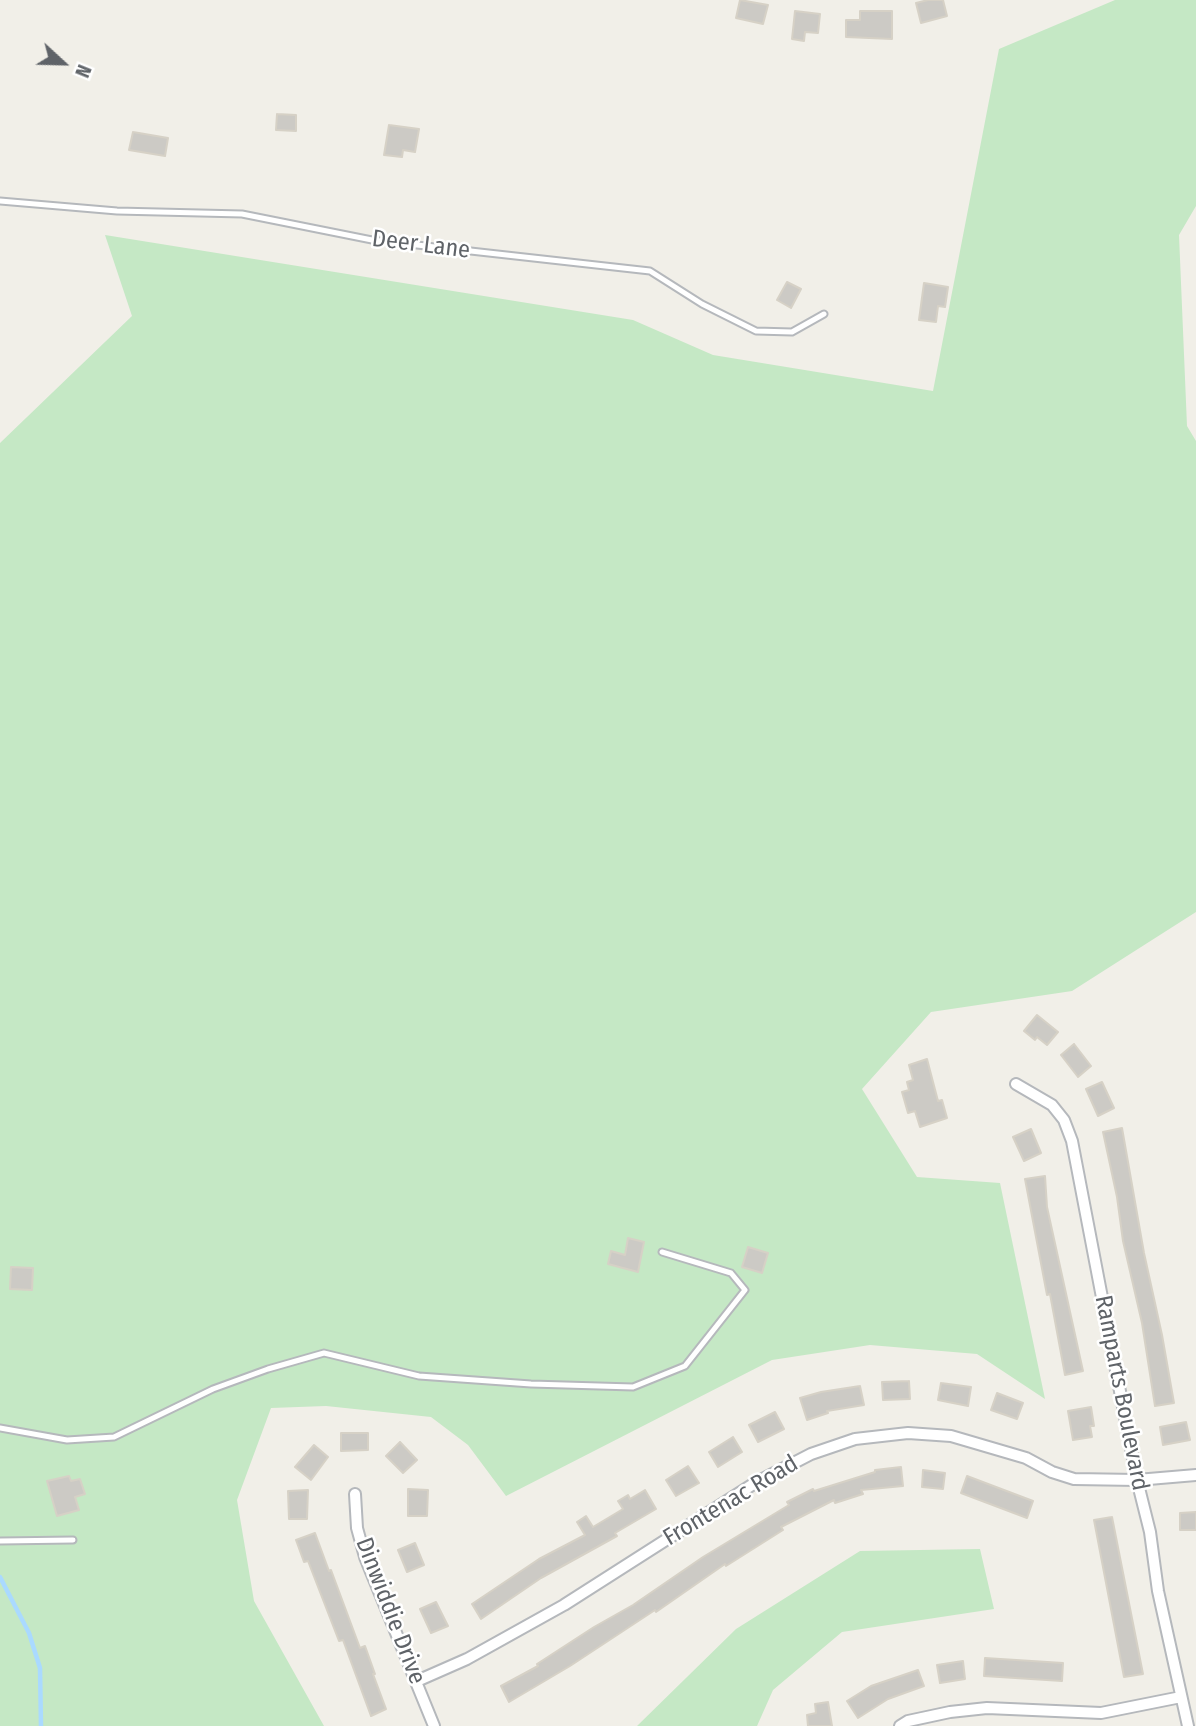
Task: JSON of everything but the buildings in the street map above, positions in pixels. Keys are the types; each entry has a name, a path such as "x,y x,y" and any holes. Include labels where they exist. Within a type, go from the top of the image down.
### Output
{"street":[{"name":"Ramparts Boulevard","path":"1016,1084 1052,1105 1064,1120 1072,1141 1137,1480 1150,1532 1158,1591 1188,1726"},
{"name":"Frontenac Road","path":"417,1682 467,1659 564,1605 755,1483 811,1454 855,1439 908,1433 951,1436 1026,1458 1052,1472 1074,1479 1137,1480 1196,1475"},
{"name":"Dinwiddie Drive","path":"355,1494 358,1528 365,1556 434,1726"},
{"path":"900,1726 908,1721 950,1712 987,1709 1101,1713 1181,1697"}],"lane":[{"name":"Deer Lane","path":"0,201 117,211 242,214 372,240 650,271 702,303 756,331 792,332 824,314"},
{"path":"0,1428 67,1440 114,1437 213,1389 324,1353 419,1376 531,1384 633,1387 685,1366 745,1290 731,1273 662,1252"},
{"path":"0,1541 73,1540"}],"green space":[{"path":"1115,0 1196,0 1196,206 1179,235 1187,426 1196,441 1196,912 1072,991 931,1012 862,1089 917,1177 1000,1183 1045,1399 977,1354 870,1345 772,1360 506,1496 468,1445 431,1417 326,1406 271,1408 237,1500 254,1601 324,1726 0,1726 0,443 132,316 105,235 633,320 713,355 933,391 999,49"},
{"path":"980,1549 994,1609 842,1632 773,1690 757,1726 637,1726 736,1629 860,1551"}],"waterway":[{"path":"0,1577 29,1633 40,1668 41,1726"}]}
